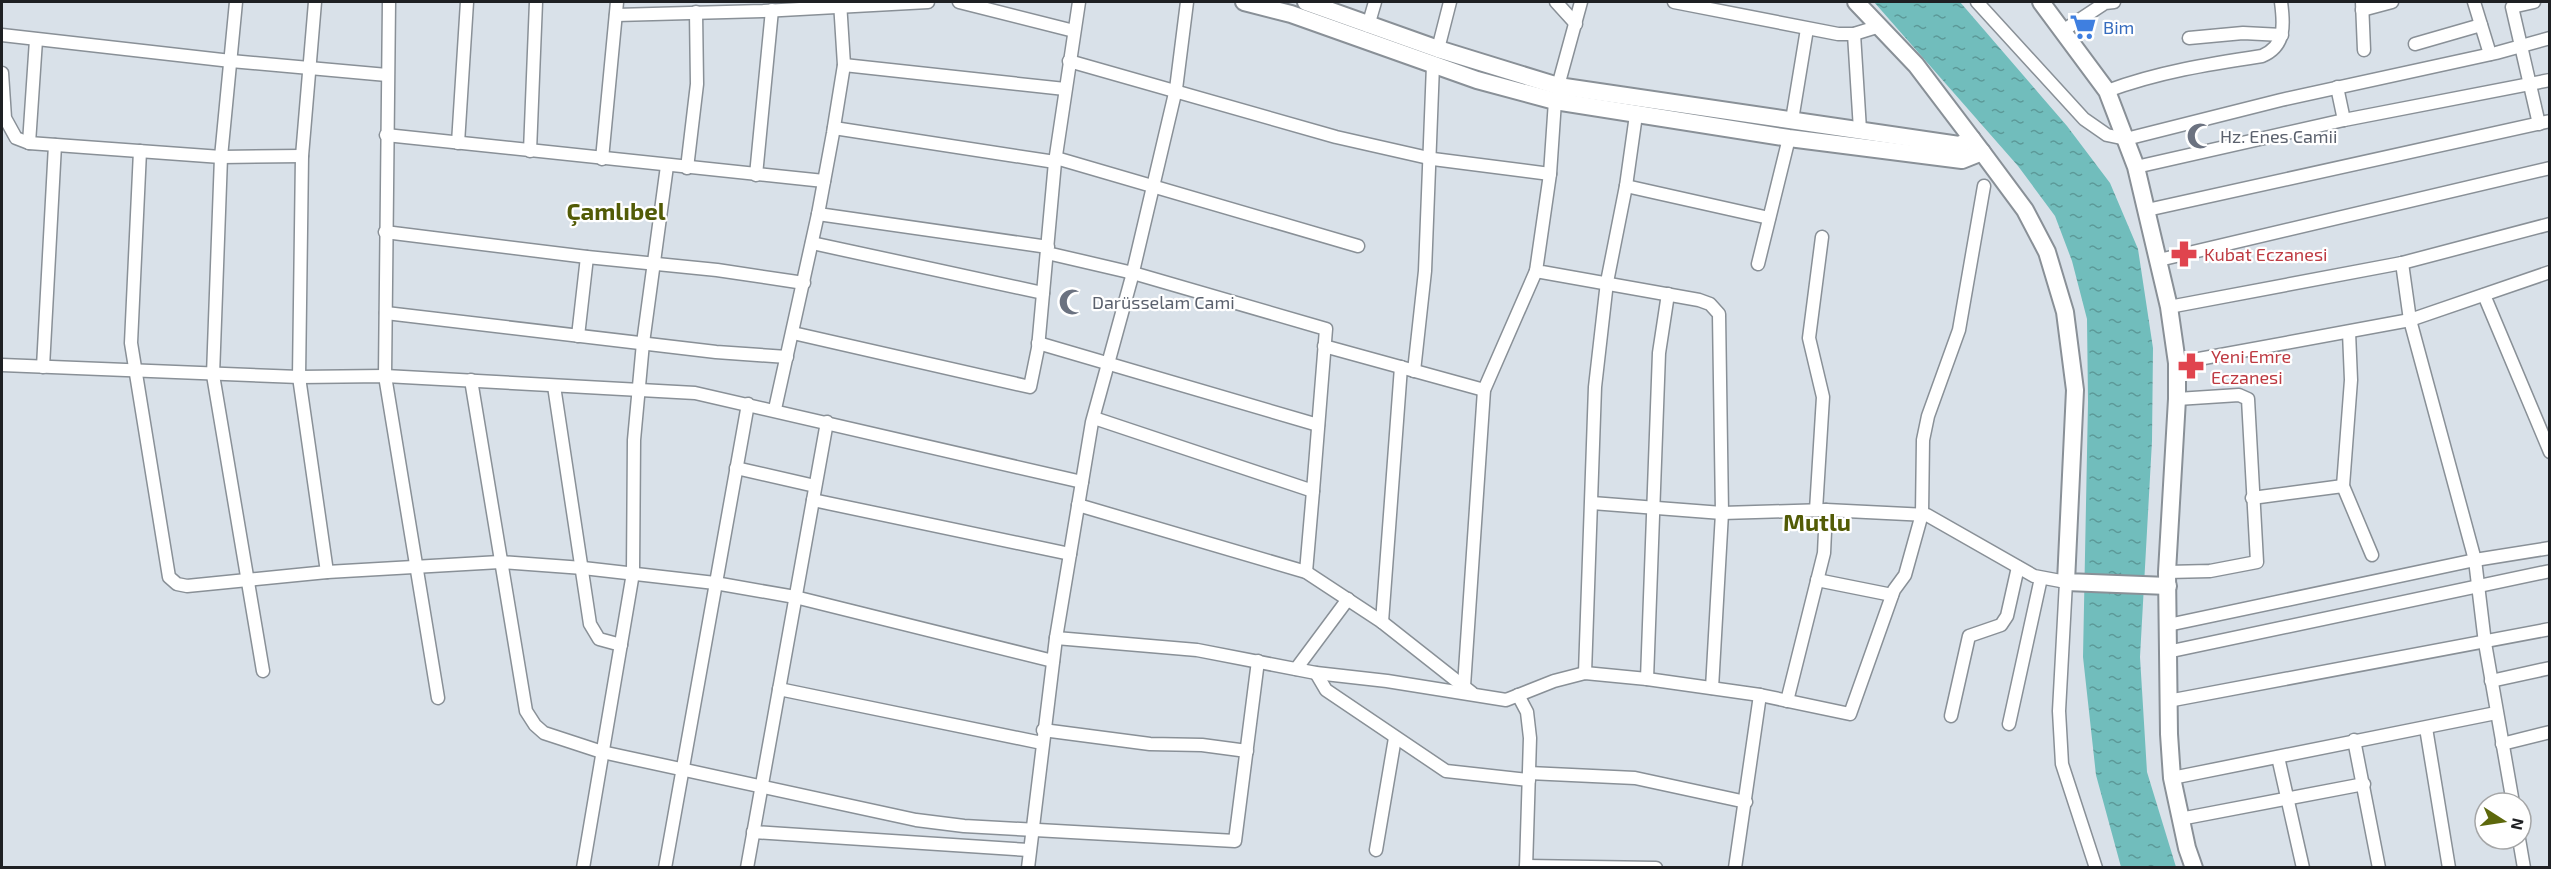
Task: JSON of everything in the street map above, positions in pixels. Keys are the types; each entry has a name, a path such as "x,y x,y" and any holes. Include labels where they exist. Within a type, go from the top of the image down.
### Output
{"main road":[{"path":"1244,2 1636,115 1789,138 1962,160 1977,145"},
{"path":"1306,2 1368,26 1435,57"},
{"path":"1856,2 1916,65 2025,210 2047,252 2065,312 2075,390 2073,583 2164,581"},
{"path":"2041,2 2064,30 2107,92 2136,167 2169,307 2177,363 2177,399 2164,581 2168,625 2168,701 2172,778 2180,819 2194,867"},
{"path":"1557,94 1792,120 1959,145 1977,145"}],"street":[{"path":"236,2 221,157 213,375 263,670"},
{"path":"315,2 302,156 299,377 327,572"},
{"path":"390,2 386,135 385,376 438,698"},
{"path":"458,143 467,2"},
{"path":"530,151 536,2"},
{"path":"602,159 617,2"},
{"path":"616,15 772,10 840,3 928,2"},
{"path":"959,2 1074,31"},
{"path":"793,333 1030,387 1038,343 1065,88 1079,2"},
{"path":"1028,867 1030,829 1056,638 1082,482 1094,418 1133,273 1176,89 1187,2"},
{"path":"1368,26 1375,2"},
{"path":"1382,622 1408,369 1425,271 1428,158 1435,57 1450,2"},
{"path":"1556,2 1576,24"},
{"path":"1464,686 1484,390 1536,271 1550,174 1557,94 1581,2"},
{"path":"1674,2 1701,4 1807,29 1854,34 1880,26"},
{"path":"1977,2 2084,119 2107,135 2126,140 2337,87 2490,54 2550,38"},
{"path":"2064,30 2109,2"},
{"path":"2107,92 2140,79 2185,67 2262,56 2278,46 2282,35 2281,2"},
{"path":"2364,50 2362,6 2392,2"},
{"path":"2474,2 2490,54"},
{"path":"2147,210 2544,123 2528,84 2522,45 2512,7 2534,2"},
{"path":"775,410 804,284 834,128 844,65 840,3"},
{"path":"756,176 772,10"},
{"path":"687,168 697,84 696,12"},
{"path":"2415,44 2481,25"},
{"path":"1792,120 1807,29"},
{"path":"2189,38 2243,33 2282,35"},
{"path":"1854,34 1860,130"},
{"path":"2,35 231,61 387,75"},
{"path":"29,143 36,40"},
{"path":"1069,61 1176,89 1336,137 1428,158 1550,174"},
{"path":"844,65 1065,88"},
{"path":"2,73 5,118 16,138 29,143 221,157 302,156"},
{"path":"2136,167 2344,120 2550,80"},
{"path":"2337,87 2344,120"},
{"path":"1585,673 1595,387 1607,282 1626,186 1636,115"},
{"path":"834,128 1056,160 1358,246"},
{"path":"386,135 824,182"},
{"path":"1758,264 1789,138"},
{"path":"44,367 55,145"},
{"path":"141,151 132,287 134,370 169,577 177,584 187,586 327,572 500,562 583,568 715,583 795,597 1053,661"},
{"path":"583,867 633,573 634,440 643,343 667,166"},
{"path":"2159,260 2550,168"},
{"path":"1626,186 1769,218"},
{"path":"1056,638 1197,650 1316,673 1506,700 1554,681 1585,673 1760,695 1850,714 1892,595 1905,575 1922,514 1923,441 1928,416 1959,330 1984,186"},
{"path":"818,214 1047,250 1326,329 1306,572"},
{"path":"2169,307 2402,263 2550,224"},
{"path":"385,232 804,284"},
{"path":"1787,701 1824,553 1821,510 1823,397 1809,338 1822,237"},
{"path":"812,243 1043,293"},
{"path":"578,336 587,258"},
{"path":"2402,263 2410,320 2475,560 2485,643 2511,791"},
{"path":"1536,271 1668,294 1710,304 1719,314 1722,513 1712,688"},
{"path":"2177,363 2410,320 2550,272"},
{"path":"1647,679 1659,353 1668,294"},
{"path":"2484,295 2550,452"},
{"path":"386,313 578,336 787,357"},
{"path":"2349,332 2351,380 2343,486 2372,555"},
{"path":"1038,343 1318,425"},
{"path":"1324,346 1484,390"},
{"path":"2,365 213,375 385,376 694,393 1082,482"},
{"path":"471,380 500,562 528,716 544,733 602,752 682,771 916,820 964,826 1235,841 1258,661"},
{"path":"554,386 592,630 599,639 621,645"},
{"path":"2164,581 2257,562 2248,399 2239,395 2177,399"},
{"path":"665,867 748,404"},
{"path":"1094,418 1313,491"},
{"path":"747,867 827,422"},
{"path":"736,468 815,486"},
{"path":"2252,498 2343,486"},
{"path":"813,500 1070,554"},
{"path":"1592,504 1722,513 1821,510 1927,514 2041,578 2073,583 2059,711 2062,764 2096,867"},
{"path":"1078,505 1306,572 1382,622 1475,695"},
{"path":"2168,625 2475,560 2550,548"},
{"path":"1951,716 1970,636 2001,625 2007,616 2018,567"},
{"path":"2167,652 2550,572"},
{"path":"2009,724 2041,578"},
{"path":"1817,580 1892,595"},
{"path":"1296,669 1348,599"},
{"path":"2168,701 2485,643 2550,628"},
{"path":"2491,681 2550,668"},
{"path":"1316,673 1326,690 1446,771 1529,776 1635,778 1746,802"},
{"path":"779,689 1043,737 1202,745 1247,751"},
{"path":"1518,695 1527,712 1529,776 1526,867 1656,867"},
{"path":"1735,867 1760,695"},
{"path":"2172,778 2496,713"},
{"path":"2426,728 2449,867"},
{"path":"2502,744 2550,732"},
{"path":"1376,850 1395,738"},
{"path":"2354,740 2379,867"},
{"path":"2278,757 2304,867"},
{"path":"2180,819 2364,784"},
{"path":"753,832 1029,850"},
{"path":"2521,851 2524,867"}],"water":[{"path":"1874,2 1960,2 2067,126 2110,183 2138,249 2153,348 2152,441 2140,657 2147,772 2176,867 2121,867 2096,775 2083,657 2088,402 2087,319 2072,261 2055,216 2018,166"}],"place":[{"name":"Bim","path":"2083,27"},
{"name":"Hz. Enes Camii","path":"2200,136"},
{"name":"Kubat Eczanesi","path":"2184,254"},
{"name":"Darüsselam Cami","path":"1072,302"},
{"name":"Yeni Emre Eczanesi","path":"2191,366"}],"district":[{"name":"Çamlıbel","path":"616,210"},
{"name":"Mutlu","path":"1817,521"}]}
